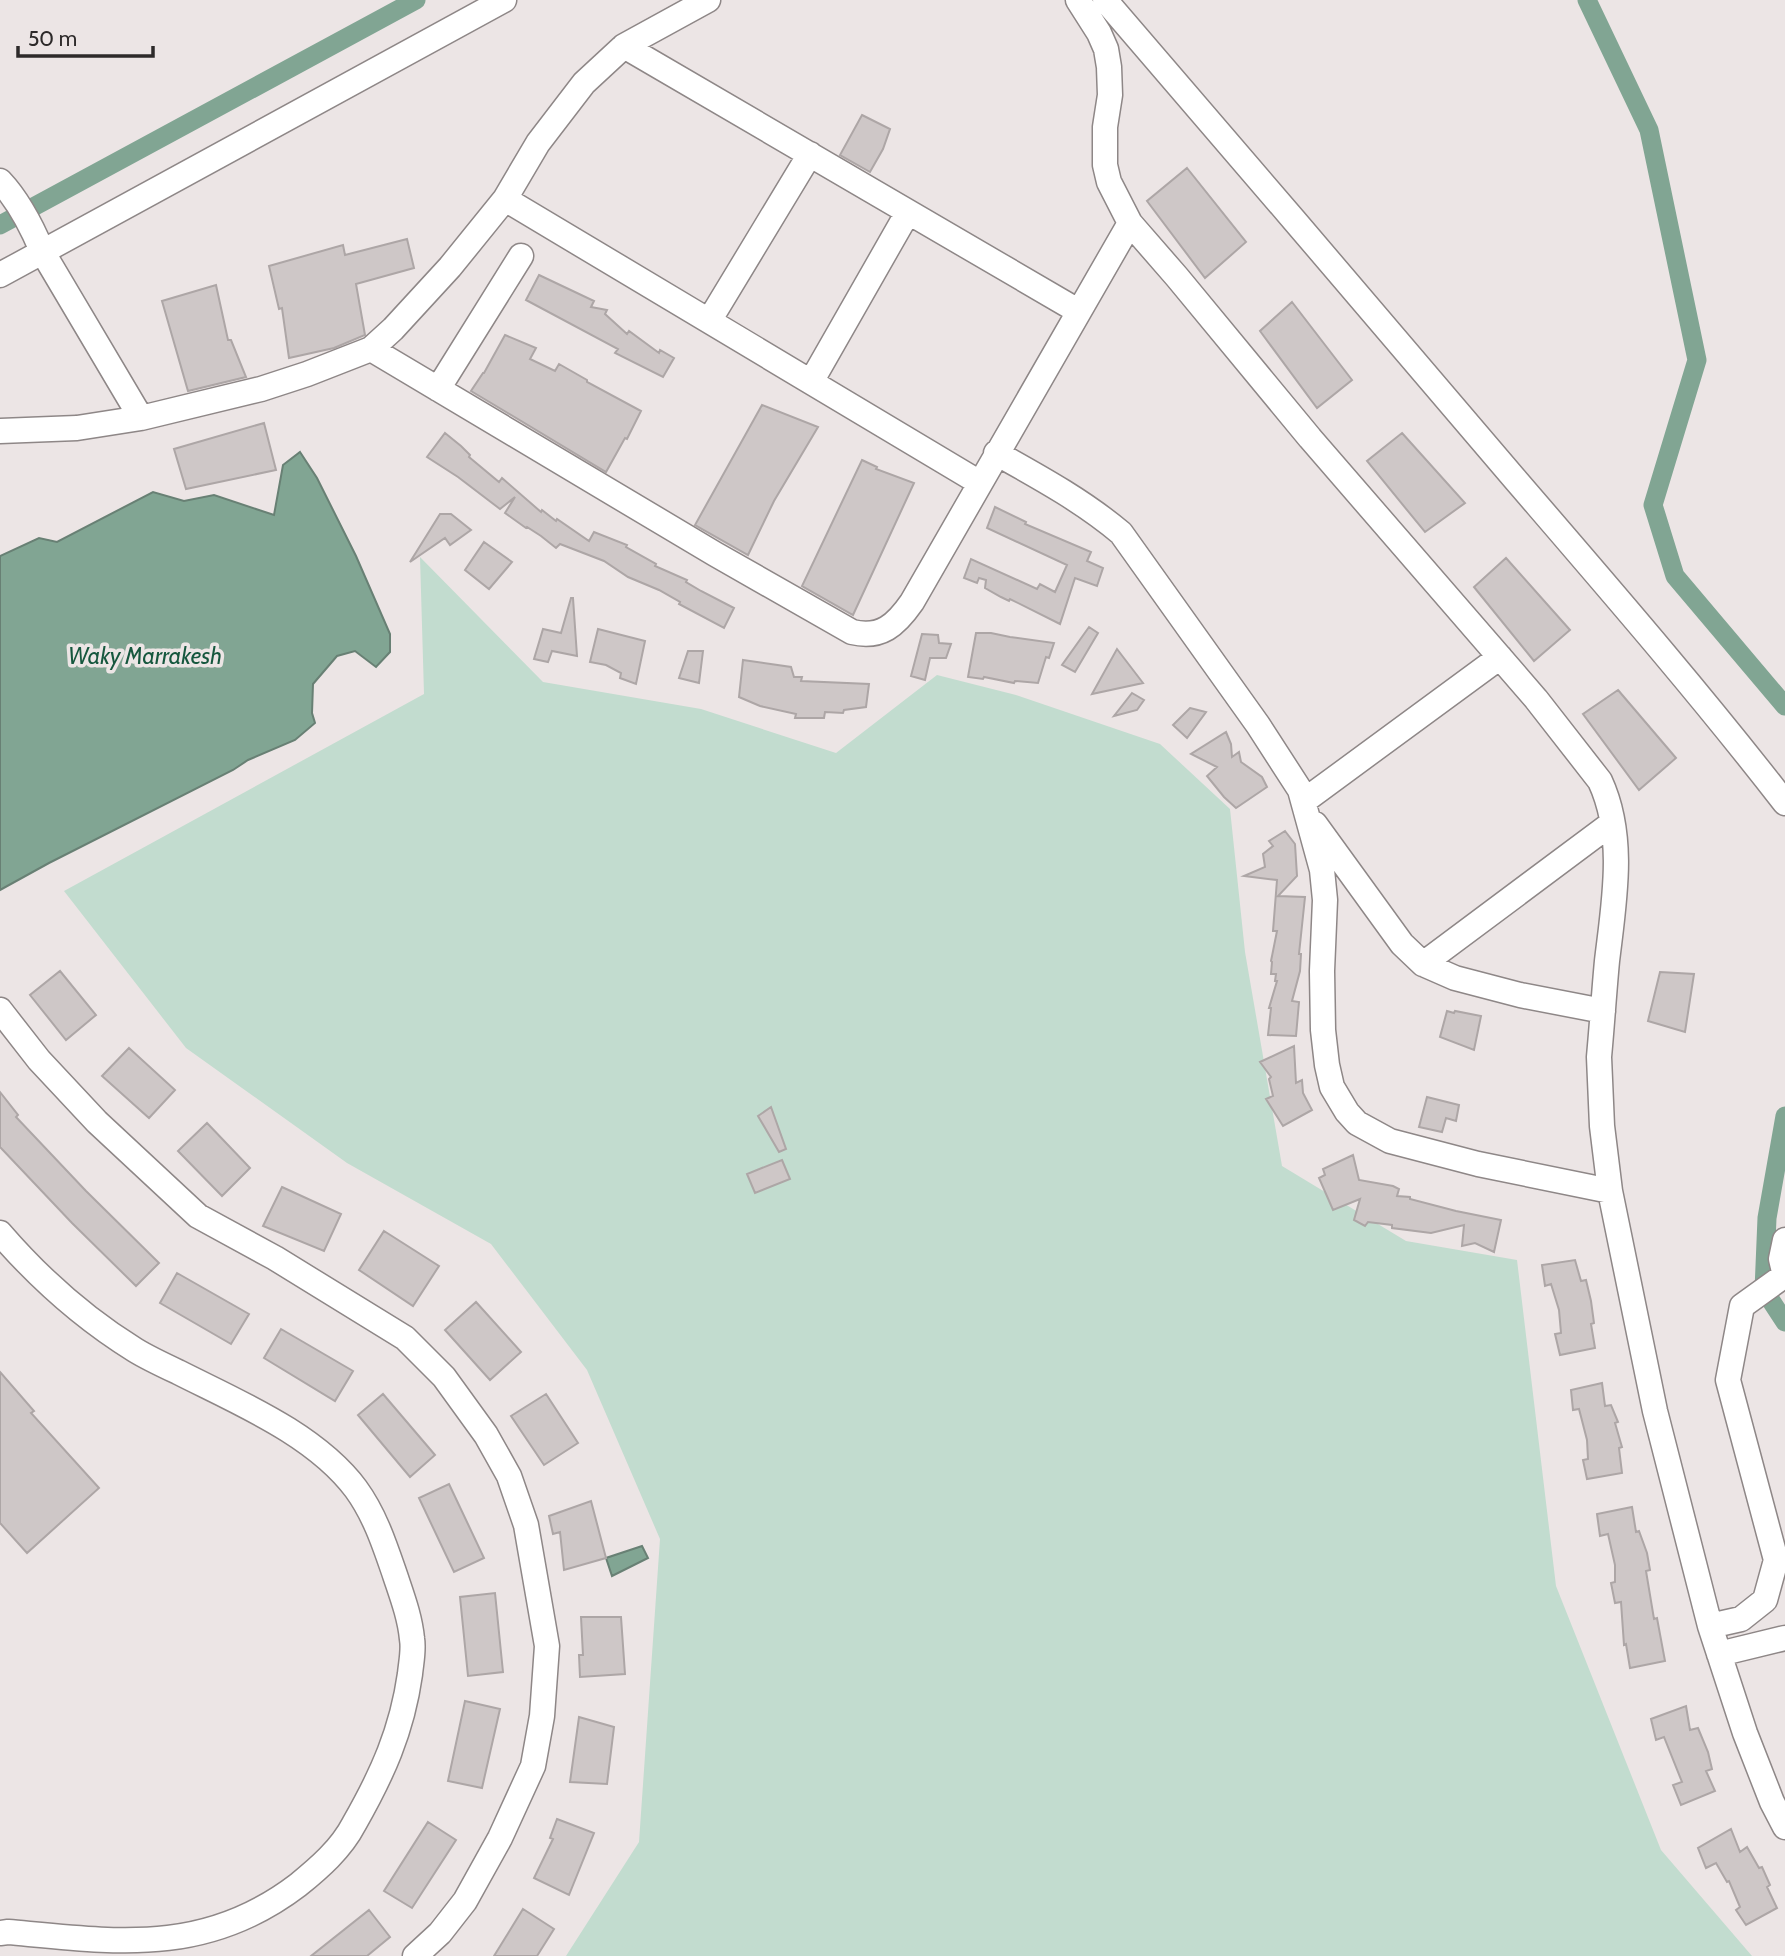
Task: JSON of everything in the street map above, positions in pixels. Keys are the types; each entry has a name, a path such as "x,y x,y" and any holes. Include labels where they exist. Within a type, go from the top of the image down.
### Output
{"street":[{"path":"0,275 39,244 504,0"},
{"path":"0,431 77,428 141,418 261,389 371,349 450,267 505,199 538,143 584,83 624,46 708,0"},
{"path":"1078,0 1106,49 1110,67 1110,94 1105,127 1105,164 1109,182 1129,223 1310,438 1536,699 1600,781 1605,792 1616,861 1599,1057 1610,1191 1655,1411 1710,1626 1745,1733 1772,1802 1785,1827"},
{"path":"1105,0 1552,522 1741,746 1785,803"},
{"path":"624,46 1078,311"},
{"path":"709,321 810,154"},
{"path":"4,185 141,418"},
{"path":"505,199 980,483"},
{"path":"811,382 908,212"},
{"path":"371,349 715,554 852,632 879,633 905,612 1129,223"},
{"path":"438,389 520,256"},
{"path":"996,453 1063,491 1121,533 1290,773 1306,809 1322,870 1325,900 1323,1030 1332,1087 1347,1112 1357,1123 1390,1141 1478,1164 1610,1191"},
{"path":"1306,809 1500,657"},
{"path":"1306,809 1402,944 1423,964 1455,978 1520,995 1603,1011"},
{"path":"1423,964 1612,823"},
{"path":"0,1010 39,1060 97,1122 198,1216 275,1258 405,1338 444,1377 486,1435 509,1476 526,1525 547,1646 542,1716 533,1766 500,1838 465,1901 440,1933 415,1956"},
{"path":"0,1233 74,1305 136,1351 248,1407 321,1452 355,1488 381,1534 405,1604 413,1641 400,1725 377,1783 349,1834 322,1865 293,1890 236,1924 194,1938 106,1942 0,1933"},
{"path":"1710,1626 1741,1619 1765,1600 1776,1560 1728,1380 1742,1306 1784,1276 1781,1259 1785,1240"},
{"path":"1720,1654 1785,1638"}],"shaded area":[{"path":"420,557 543,682 701,709 836,753 937,675 1016,695 1160,744 1230,809 1245,952 1282,1166 1406,1241 1517,1260 1556,1586 1661,1850 1752,1956 566,1956 639,1842 660,1539 587,1370 491,1244 347,1163 186,1048 64,891 424,694"}],"water":[{"name":"Waky Marrakesh","path":"300,452 317,478 356,556 390,634 390,652 376,667 355,651 337,656 313,684 312,713 315,723 295,740 248,760 0,890 0,556 39,538 57,542 153,492 184,501 214,495 274,515 283,465"},
{"path":"642,1546 648,1558 612,1576 606,1558"}],"building":[{"path":"862,115 890,129 870,172 840,155"},
{"path":"1187,168 1246,242 1205,278 1147,201"},
{"path":"407,239 414,268 356,284 365,335 334,348 289,358 282,308 279,309 269,266 343,245 345,255"},
{"path":"539,275 594,301 591,307 607,310 605,314 627,334 629,331 659,353 660,350 674,358 663,377 615,353 618,349 526,300"},
{"path":"216,285 228,340 231,340 246,377 188,391 162,301"},
{"path":"1292,302 1352,380 1317,408 1260,331"},
{"path":"505,335 536,348 530,359 555,371 559,364 641,411 606,472 471,391"},
{"path":"762,405 818,427 774,501 748,555 695,525"},
{"path":"264,423 276,470 186,489 174,449"},
{"path":"445,433 499,482 502,478 541,512 542,510 556,521 557,519 589,541 594,532 627,545 626,547 656,564 655,566 687,580 686,582 701,591 734,608 724,628 659,590 628,577 604,561 560,544 556,548 526,528 505,513 515,497 500,509 427,457"},
{"path":"1402,433 1465,503 1425,532 1367,461"},
{"path":"862,460 877,467 876,469 914,483 853,615 802,586"},
{"path":"995,507 1026,522 1025,524 1091,552 1087,561 1103,568 1097,586 1075,578 1060,624 985,588 986,580 979,578 977,583 964,578 971,559 1037,589 1040,584 1055,592 1067,565 987,528"},
{"path":"440,514 451,514 471,530 450,545 445,538 410,562"},
{"path":"484,542 512,562 489,589 465,570"},
{"path":"1506,558 1570,630 1534,661 1474,587"},
{"path":"571,598 577,656 552,651 548,662 534,659 543,629 561,633"},
{"path":"1089,627 1098,633 1075,672 1062,665"},
{"path":"598,629 645,641 636,684 620,678 621,673 606,665 590,662"},
{"path":"976,633 1054,643 1049,658 1046,657 1038,683 968,677"},
{"path":"922,634 938,635 939,643 951,644 946,658 930,658 925,680 911,676"},
{"path":"1117,649 1143,683 1092,694"},
{"path":"688,651 703,651 699,683 679,678"},
{"path":"743,660 791,667 794,677 802,677 801,681 869,684 866,707 844,710 843,713 825,712 824,718 795,718 796,714 760,706 739,697"},
{"path":"1618,690 1676,758 1639,790 1583,714"},
{"path":"1132,693 1144,700 1137,710 1114,716"},
{"path":"1190,708 1206,712 1187,738 1173,725"},
{"path":"1226,732 1232,757 1239,752 1241,762 1262,777 1267,787 1236,808 1207,776 1217,767 1191,754"},
{"path":"1285,831 1295,844 1297,876 1278,896 1305,897 1299,954 1300,971 1292,1001 1299,1002 1296,1036 1268,1035 1269,1008 1277,981 1276,974 1271,974 1271,961 1277,931 1273,931 1277,880 1244,876 1265,867 1263,854 1273,846 1269,841"},
{"path":"60,971 96,1015 66,1040 30,995"},
{"path":"1660,972 1694,974 1685,1032 1648,1021"},
{"path":"1447,1011 1481,1016 1474,1050 1440,1037"},
{"path":"1294,1046 1296,1083 1302,1080 1303,1093 1312,1110 1283,1126 1266,1099 1273,1096 1269,1079 1271,1077 1260,1062"},
{"path":"129,1048 175,1090 149,1118 102,1076"},
{"path":"0,1092 18,1115 16,1117 159,1263 136,1286 0,1147"},
{"path":"1427,1097 1459,1105 1456,1121 1446,1118 1442,1132 1419,1127"},
{"path":"771,1107 786,1149 779,1152 758,1116"},
{"path":"207,1123 250,1168 222,1196 178,1151"},
{"path":"1353,1155 1359,1180 1393,1186 1399,1189 1397,1196 1501,1220 1494,1252 1475,1243 1462,1246 1464,1225 1431,1233 1368,1222 1365,1226 1354,1220 1360,1199 1333,1210 1319,1178 1325,1175 1323,1169"},
{"path":"782,1160 790,1179 755,1193 747,1174"},
{"path":"282,1187 341,1214 324,1251 263,1226"},
{"path":"384,1231 439,1266 413,1306 359,1270"},
{"path":"1575,1260 1581,1281 1586,1280 1591,1301 1595,1348 1560,1355 1555,1334 1561,1333 1559,1310 1551,1284 1545,1286 1542,1265"},
{"path":"177,1273 249,1314 231,1344 160,1303"},
{"path":"476,1302 521,1352 490,1380 445,1330"},
{"path":"281,1329 353,1371 335,1401 264,1358"},
{"path":"0,1372 34,1411 31,1413 99,1488 27,1553 0,1523"},
{"path":"1602,1383 1605,1406 1611,1405 1618,1422 1615,1423 1622,1447 1619,1448 1622,1473 1587,1479 1583,1460 1588,1459 1587,1440 1579,1409 1573,1410 1571,1390"},
{"path":"383,1394 435,1455 410,1477 358,1415"},
{"path":"546,1394 578,1443 544,1465 511,1416"},
{"path":"449,1484 484,1558 454,1572 419,1498"},
{"path":"591,1501 606,1558 564,1570 560,1532 553,1534 549,1516"},
{"path":"1632,1507 1636,1532 1639,1531 1647,1553 1650,1570 1646,1571 1654,1619 1657,1618 1665,1661 1630,1668 1626,1644 1624,1645 1621,1602 1615,1603 1611,1583 1615,1582 1615,1565 1608,1534 1600,1536 1597,1514"},
{"path":"495,1593 503,1672 468,1676 460,1597"},
{"path":"581,1617 621,1617 625,1674 580,1677 579,1655 583,1655"},
{"path":"465,1701 500,1709 482,1788 448,1781"},
{"path":"1686,1706 1690,1730 1698,1728 1708,1752 1712,1769 1706,1771 1715,1791 1681,1805 1673,1785 1682,1782 1664,1737 1656,1740 1651,1719"},
{"path":"579,1717 614,1727 607,1784 570,1782"},
{"path":"557,1819 594,1833 569,1895 534,1878 553,1839 550,1838"},
{"path":"428,1822 456,1840 412,1908 384,1891"},
{"path":"1731,1829 1740,1852 1747,1847 1759,1868 1762,1867 1770,1885 1767,1887 1777,1908 1746,1925 1736,1910 1740,1907 1729,1881 1727,1882 1716,1863 1706,1868 1698,1848"},
{"path":"523,1909 554,1929 537,1956 494,1956"},
{"path":"369,1910 390,1937 367,1956 311,1956"}],"waterway":[{"path":"0,225 416,0"},
{"path":"1587,0 1649,130 1697,360 1653,505 1675,576 1785,706"},
{"path":"1785,1116 1767,1218 1764,1290 1785,1322"}]}
